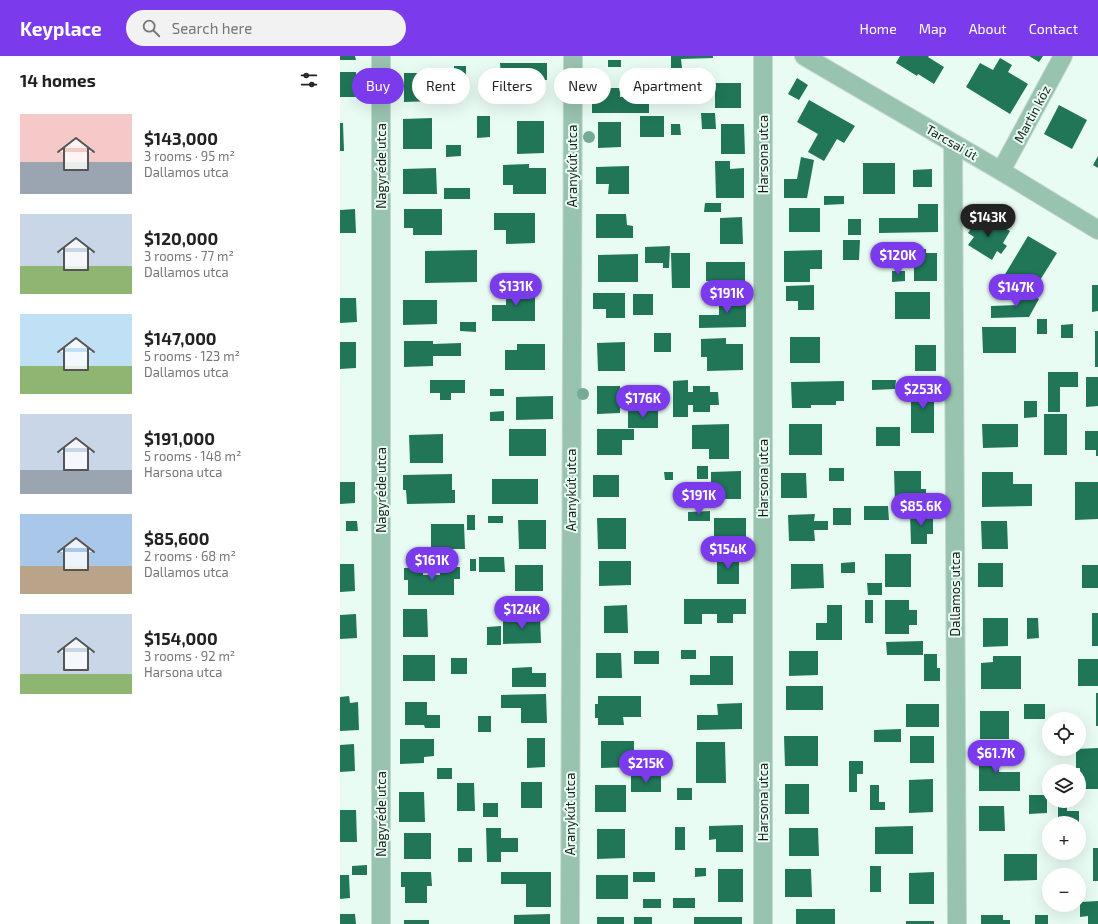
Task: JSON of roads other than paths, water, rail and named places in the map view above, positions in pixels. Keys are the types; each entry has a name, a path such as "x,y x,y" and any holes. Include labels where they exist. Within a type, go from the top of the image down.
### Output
{"street":[{"name":"Nagyréde utca","path":"381,56 381,924"},
{"name":"Aranykút utca","path":"570,924 573,56"},
{"name":"Harsona utca","path":"763,56 763,924"},
{"name":"Tarcsai út","path":"804,56 1001,171 1098,230"},
{"name":"Martin köz","path":"1001,171 1063,56"},
{"name":"Dallamos utca","path":"952,143 957,924"}]}
